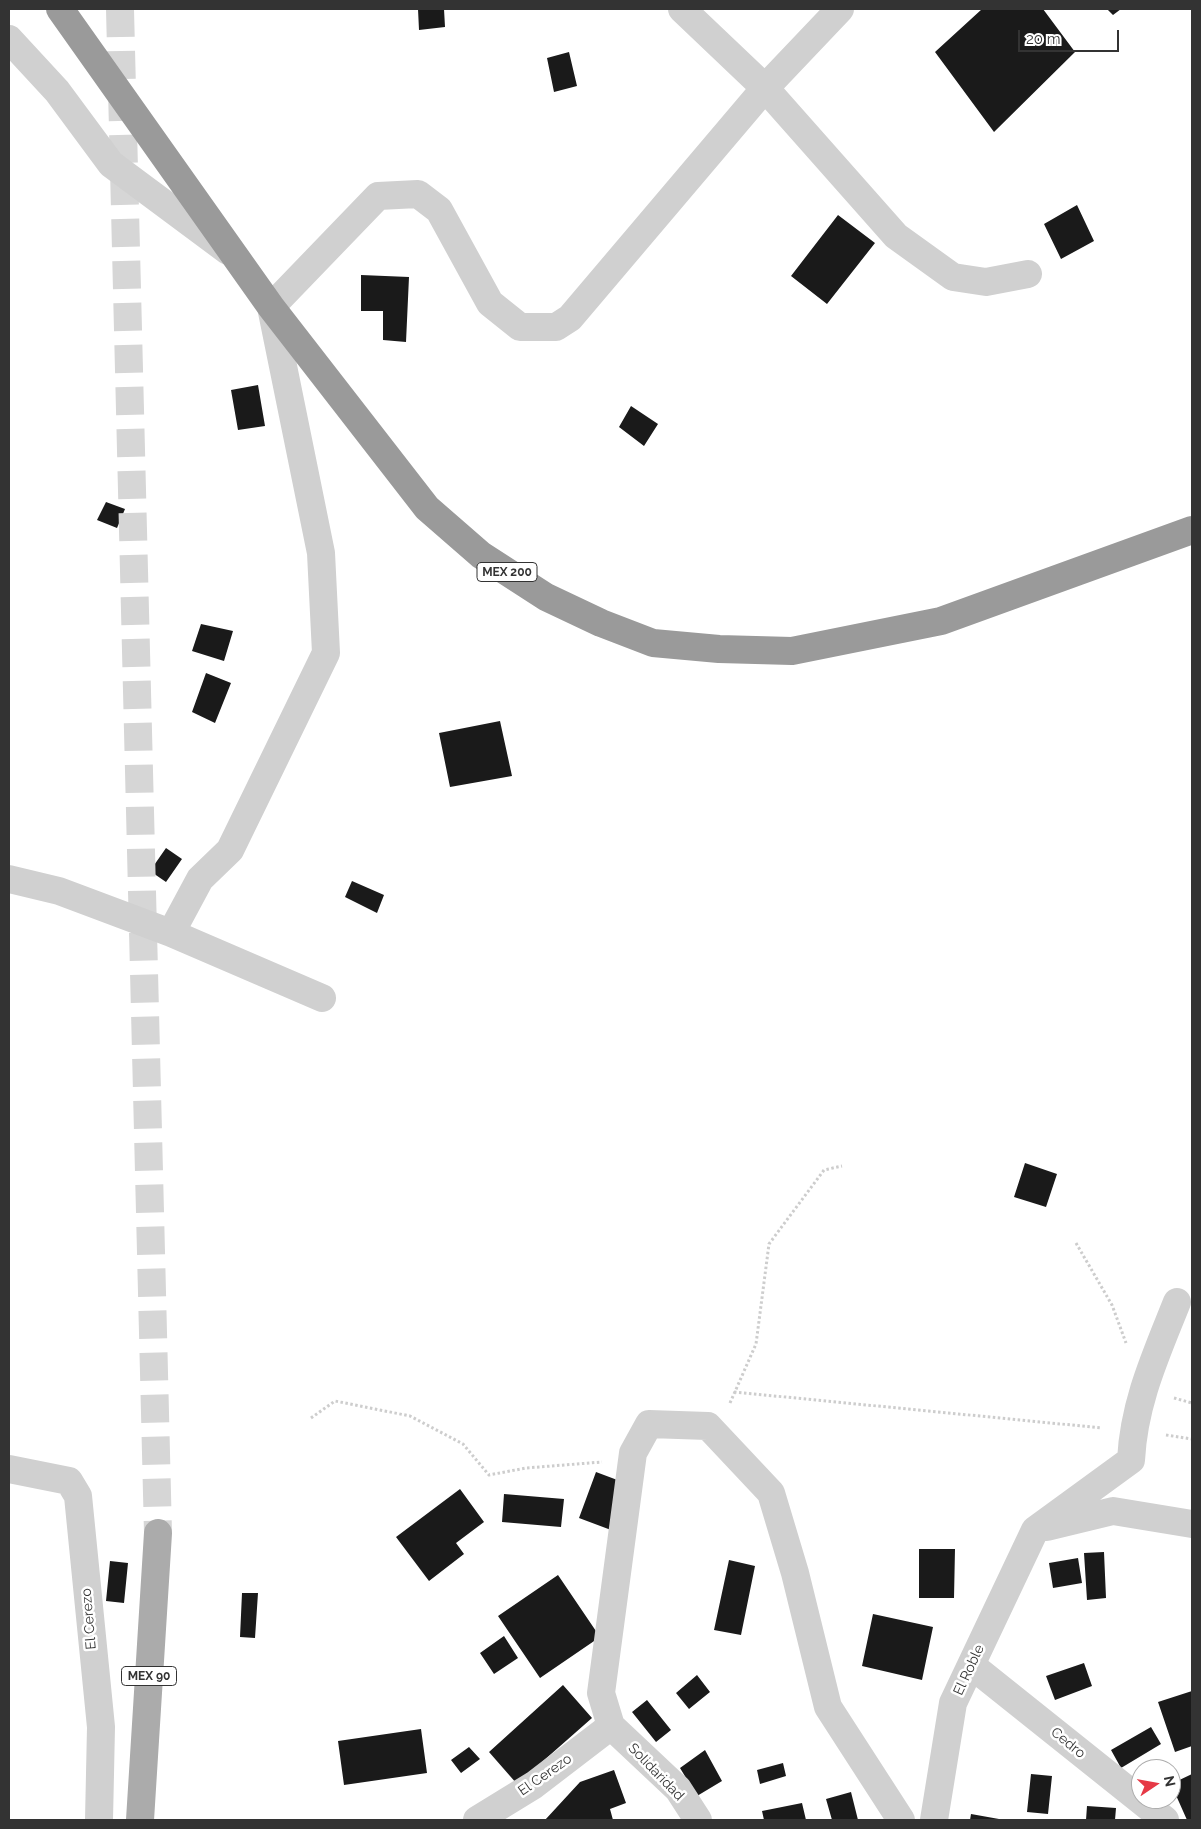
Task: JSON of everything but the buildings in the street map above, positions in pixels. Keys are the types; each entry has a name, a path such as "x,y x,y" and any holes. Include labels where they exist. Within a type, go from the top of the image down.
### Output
{"highway":[{"name":"MEX 200","path":"60,9 271,307 427,508 481,555 546,597 601,623 652,642 719,649 792,651 940,621 1192,530"}],"main road":[{"name":"MEX 90","path":"140,1820 158,1533"}],"street":[{"path":"682,9 765,88 896,236 953,277 986,282 1028,274"},
{"path":"171,933 200,879 230,850 326,654 321,553 271,307 378,196 418,194 439,210 490,303 520,327 556,327 570,318 765,88 840,9"},
{"path":"9,39 57,91 111,164 236,256"},
{"path":"9,879 59,891 171,933 322,998"},
{"path":"1036,1530 1131,1460 1133,1430 1142,1389 1177,1302"},
{"path":"611,1726 601,1692 633,1453 649,1424 708,1426 771,1494 795,1573 828,1707 902,1820"},
{"name":"El Cerezo","path":"9,1469 70,1481 78,1496 100,1727 99,1820"},
{"path":"1036,1530 1113,1511 1192,1524"},
{"name":"El Roble","path":"934,1820 953,1703 1036,1530"},
{"name":"Cedro","path":"971,1665 1165,1820"},
{"name":"El Cerezo","path":"476,1820 534,1785 611,1726"},
{"name":"Solidaridad","path":"611,1726 678,1790 698,1820"}],"path":[{"path":"1076,1243 1112,1304 1142,1389"},
{"path":"734,1392 1133,1430"},
{"path":"312,1418 335,1401 410,1416 463,1444 490,1476 526,1468 612,1461"}],"tunnel":[{"path":"120,9 158,1533"}]}
